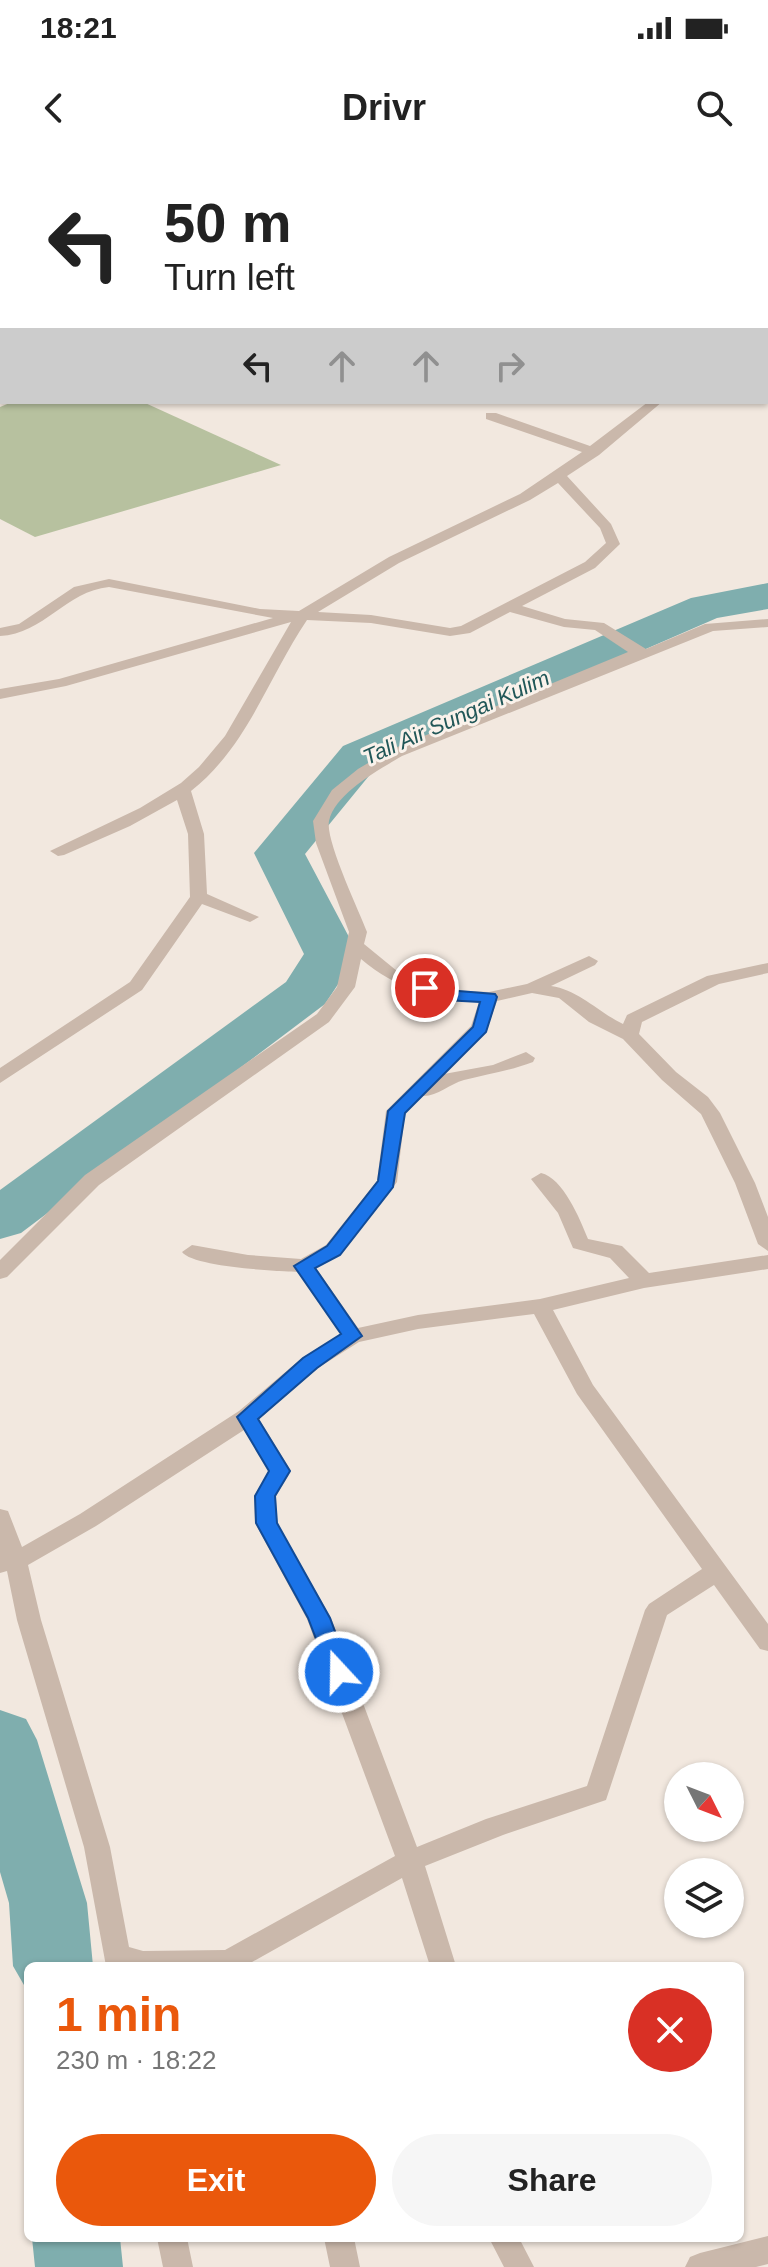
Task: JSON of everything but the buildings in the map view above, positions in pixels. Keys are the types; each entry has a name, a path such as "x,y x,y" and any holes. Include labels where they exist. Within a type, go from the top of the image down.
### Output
{"street":[{"path":"0,694 61,683 304,614 394,560 525,497 594,452 654,404"},
{"path":"491,416 594,452"},
{"path":"4,633 29,624 89,585 109,583 260,613 371,619 450,632 465,630 590,565 613,544 606,527 559,476"},
{"path":"508,607 564,623 599,626 636,651 648,654 710,627 768,623"},
{"path":"58,851 158,806 220,755 259,695 288,636 304,614"},
{"path":"0,1272 92,1180 323,1018 346,987 358,932 324,843 321,821 338,793 364,772 396,753 636,651"},
{"path":"0,1077 136,986 199,897 196,834 182,789"},
{"path":"199,897 250,917"},
{"path":"355,945 391,975 444,995 489,997 532,988 589,961"},
{"path":"630,1035 633,1019 713,980 768,968"},
{"path":"532,988 564,993 595,1018 630,1035 669,1076 701,1101 745,1183 768,1244"},
{"path":"192,1252 248,1262 304,1266 333,1250 387,1182 396,1111 480,1028 489,997"},
{"path":"396,1111 440,1082 473,1070 491,1071 526,1058"},
{"path":"541,1179 567,1211 580,1243 601,1251 615,1251 644,1281"},
{"path":"7,1563 100,1513 247,1417 310,1363 353,1336 418,1322 540,1306 644,1281 768,1262"},
{"path":"304,1266 353,1336"},
{"path":"540,1306 585,1389 768,1642"},
{"path":"247,1417 280,1471 265,1496 266,1523 319,1618 410,1861 442,1962"},
{"path":"0,1517 7,1563 29,1620 97,1847 118,1960"},
{"path":"228,1962 410,1861 495,1827 597,1793 657,1610 718,1570"},
{"path":"173,2242 178,2267"},
{"path":"340,2242 345,2267"},
{"path":"506,2242 519,2267"},
{"path":"700,2267 768,2250"}],"green space":[{"path":"7,404 147,404 281,465 35,537 0,519 0,407"}],"waterway":[{"name":"Tali Air Sungai Kulim","path":"0,1219 306,993 331,954 279,853 360,756 706,607 768,596"},
{"name":"Tali Air Sungai Kulim","path":"0,1740 48,1903 53,1962"},
{"name":"Tali Air Sungai Kulim","path":"76,2242 79,2267"}],"route":[{"path":"339,1672 319,1618 266,1523 265,1496 280,1471 247,1417 310,1363 353,1336 304,1266 333,1250 387,1182 396,1111 480,1028 489,997 444,995 425,988"}]}
